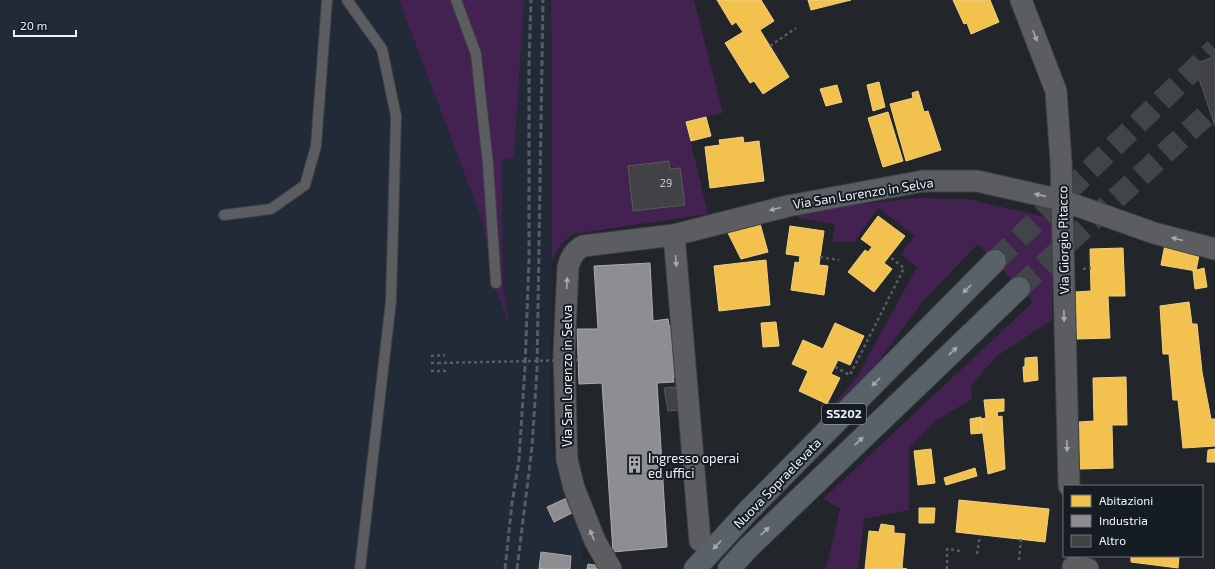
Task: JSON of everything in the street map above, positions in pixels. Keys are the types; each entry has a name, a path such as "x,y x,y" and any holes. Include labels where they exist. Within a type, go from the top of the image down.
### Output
{"highway":[{"name":"Nuova Sopraelevata","path":"695,569 748,511 995,261"},
{"name":"Nuova Sopraelevata","path":"729,569 748,548 1019,288"}],"street":[{"name":"Via Giorgio Pitacco","path":"1021,0 1056,91 1061,161 1069,485"},
{"name":"Via San Lorenzo in Selva","path":"611,569 594,541 574,488 567,460 564,354 568,267 571,258 577,250 583,246 674,235 788,206 923,181 977,181 1062,200 1154,233 1215,249"},
{"path":"674,235 700,541"}],"lane":[{"path":"224,215 271,209 304,185 316,146 327,0"},
{"path":"456,0 476,54 488,164 496,284"},
{"path":"349,3 382,49 396,116 391,301 360,569"}],"path":[{"path":"770,46 796,28"},
{"path":"835,367 850,374 904,268 889,256"},
{"path":"820,257 839,260"},
{"path":"431,356 445,355"},
{"path":"431,363 578,360"},
{"path":"431,371 446,371"},
{"path":"977,554 980,535"},
{"path":"1019,560 1020,539"},
{"path":"947,569 947,549 960,551"}],"shaded area":[{"path":"0,0 399,0 482,220 495,288 509,322 503,290 502,159 514,158 524,0 551,0 550,83 553,173 550,433 559,484 569,497 585,534 581,563 601,566 600,569 0,569"},
{"path":"399,0 524,0 514,158 502,159 503,290 510,326 495,288 482,220"},
{"path":"551,0 694,0 723,113 686,122 708,214 573,234 561,244 552,261"},
{"path":"917,198 968,199 1053,219 1052,320 997,356 971,385 972,399 938,419 909,448 909,510 864,519 858,569 826,569 840,509 823,499 1033,302 978,244 924,300 872,370 809,433 857,377 917,267 901,254 915,236 878,208 854,242 832,242 835,224 797,218 801,211"}],"building: Abitazioni":[{"path":"717,0 761,0 774,21 760,30 789,77 763,94 754,81 750,83 725,43 743,32 736,22 732,25"},
{"path":"808,0 851,0 811,10"},
{"path":"953,0 990,0 999,22 971,34 967,23 964,24"},
{"path":"879,82 885,107 873,111 867,85"},
{"path":"837,85 842,102 826,106 820,89"},
{"path":"918,91 924,112 928,111 941,150 906,161 890,104 913,98 912,93"},
{"path":"888,112 903,161 883,167 868,118"},
{"path":"706,117 711,136 691,141 686,122"},
{"path":"743,137 744,143 759,141 764,181 710,188 705,147 720,145 719,140"},
{"path":"878,216 905,236 884,263 892,269 874,292 848,272 865,250 868,252 872,247 861,239"},
{"path":"759,220 768,252 741,259 727,231"},
{"path":"790,226 824,231 819,265 828,266 824,295 791,290 795,262 799,263 800,256 786,254"},
{"path":"1165,244 1200,250 1196,271 1161,265"},
{"path":"1123,248 1125,296 1108,296 1110,338 1077,339 1075,292 1091,291 1090,249"},
{"path":"766,260 770,305 719,311 714,266"},
{"path":"1204,268 1207,287 1195,289 1193,271"},
{"path":"1189,302 1192,324 1197,324 1202,372 1211,419 1215,419 1215,446 1183,448 1178,400 1173,400 1169,354 1163,354 1160,306"},
{"path":"776,322 779,346 763,347 761,323"},
{"path":"835,323 864,336 850,365 838,360 831,374 840,378 827,404 799,391 808,371 792,364 803,340 823,349"},
{"path":"1037,357 1038,380 1024,382 1023,367 1025,366 1025,358"},
{"path":"1126,377 1127,425 1112,425 1113,468 1080,469 1079,422 1094,421 1093,378"},
{"path":"1004,399 1004,411 997,412 998,417 1002,416 1005,469 988,474 981,419 986,418 984,400"},
{"path":"981,417 982,433 971,434 970,419"},
{"path":"931,449 935,483 918,485 914,451"},
{"path":"1215,449 1215,462 1207,462 1208,450"},
{"path":"975,468 977,476 946,485 944,478"},
{"path":"959,500 1049,509 1045,542 956,532"},
{"path":"919,508 935,508 934,523 919,523"},
{"path":"881,524 894,526 894,533 905,534 902,568 907,569 865,569 869,531 879,532"},
{"path":"1131,557 1179,557 1178,568 1131,562"}],"building: Industria":[{"name":"Ingresso operai ed uffici","path":"650,263 653,321 668,319 669,326 674,325 679,377 673,377 674,382 657,383 667,547 613,552 602,383 579,384 577,329 598,329 594,266"},
{"path":"569,497 576,511 554,522 547,507"},
{"path":"541,552 571,556 570,569 539,569"},
{"path":"588,564 601,566 600,569 587,569"}],"building: Altro":[{"path":"1214,57 1215,60 1215,126 1194,64"},
{"path":"669,161 670,169 680,168 685,205 633,211 628,166"},
{"path":"676,387 679,410 668,411 664,388"}],"tunnel":[{"path":"995,261 1215,49"},
{"path":"1019,288 1215,107"}],"railway":[{"path":"505,569 512,503 519,460 525,367 529,260 529,62 531,0"},
{"path":"517,569 532,447 537,370 543,0"}],"place":[{"name":"Ingresso operai ed uffici","path":"635,465"}]}
